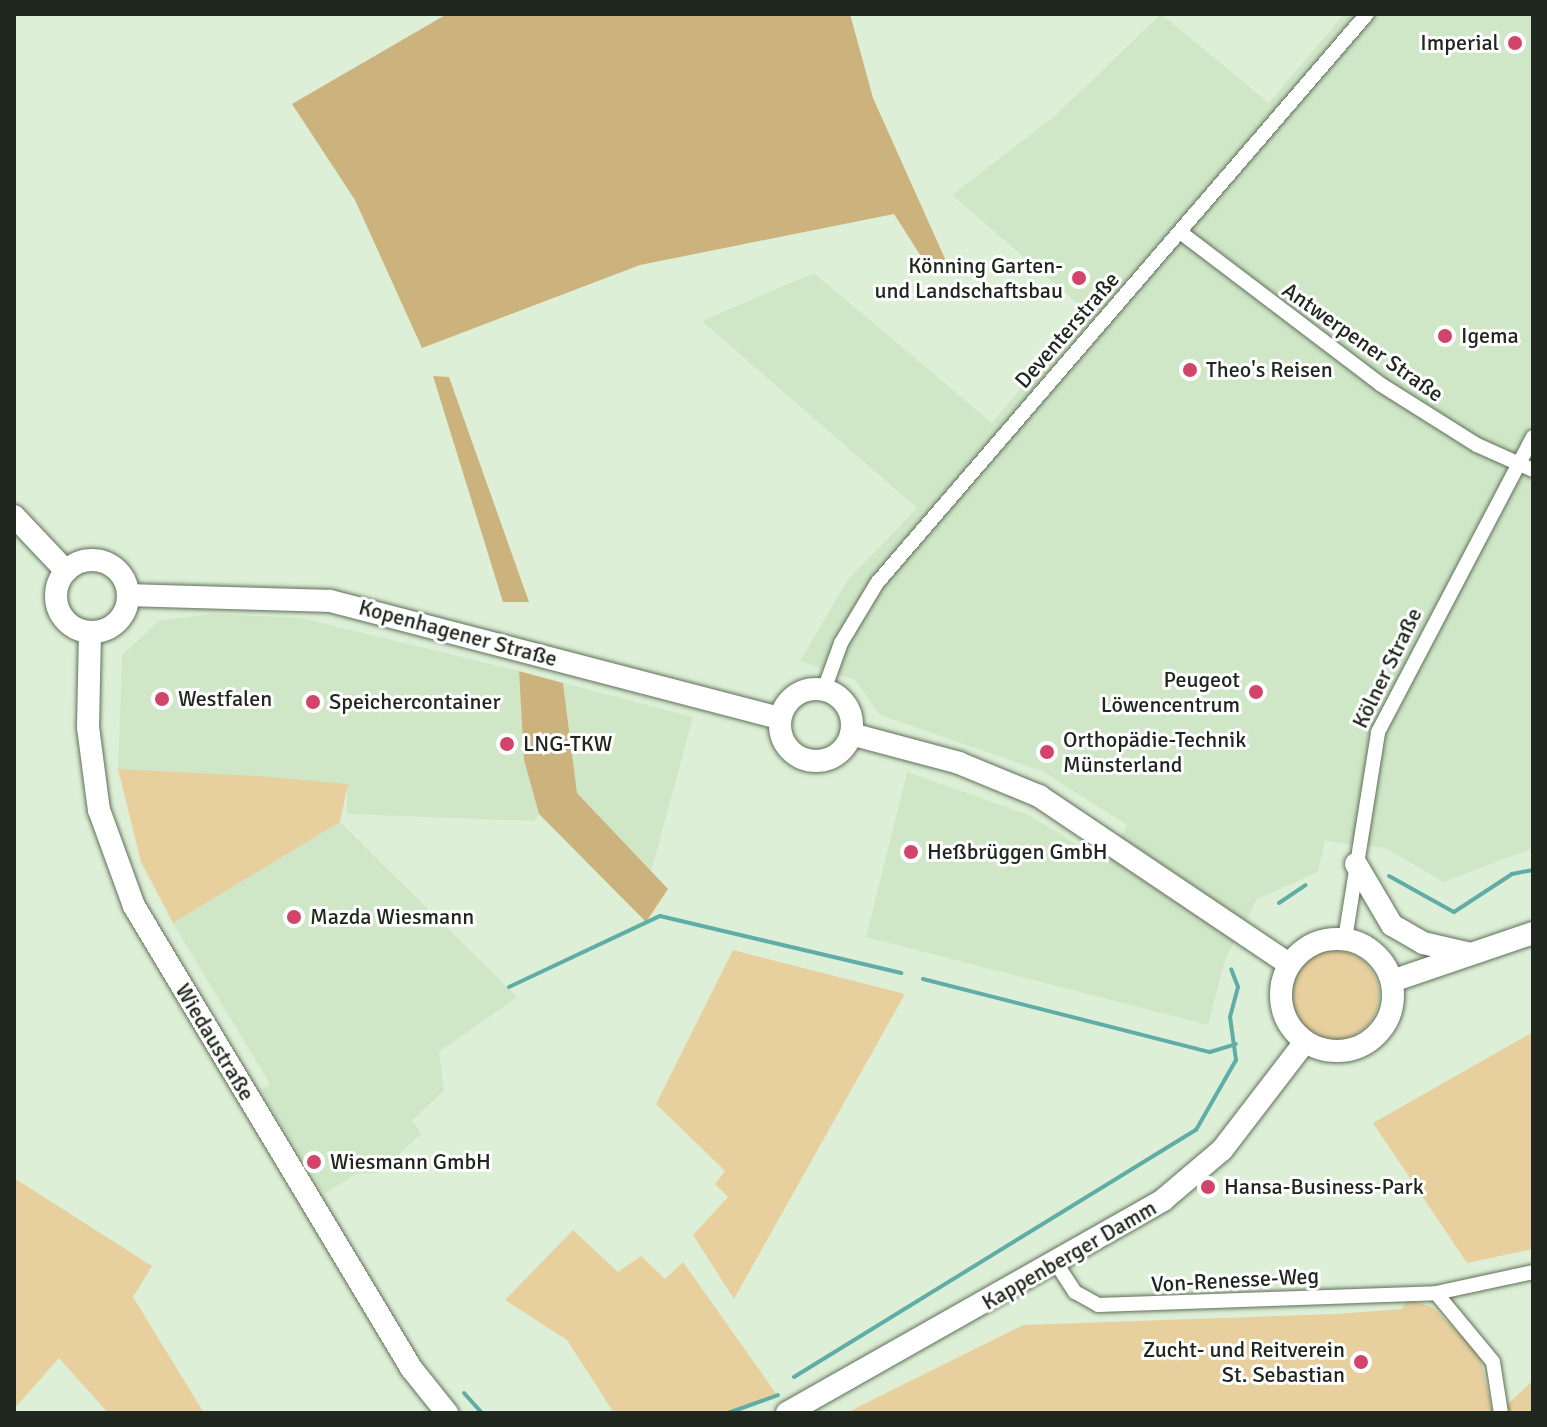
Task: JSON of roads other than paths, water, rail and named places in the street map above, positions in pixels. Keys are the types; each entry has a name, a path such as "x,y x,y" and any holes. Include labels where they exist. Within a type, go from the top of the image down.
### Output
{"main road":[{"path":"14,516 66,571"},
{"path":"80,562 104,562 121,575 128,595 113,625 90,632 71,626 58,609 66,571 80,562"},
{"name":"Kopenhagener Straße","path":"128,595 330,601 780,718"},
{"name":"Wiedaustraße","path":"90,632 88,727 97,796 134,906 411,1368 447,1413"},
{"path":"824,690 844,703 851,734 837,754 814,761 785,744 780,718 795,695 824,690"},
{"path":"851,734 959,763 1052,803 1289,964"},
{"path":"1356,864 1396,928 1471,954"},
{"path":"1392,981 1533,933"},
{"path":"1345,939 1375,953 1392,981 1391,1010 1377,1035 1342,1051 1305,1042 1284,1015 1289,964 1313,943 1345,939"},
{"name":"Kappenberger Damm","path":"787,1413 1056,1263 1185,1184 1247,1121 1305,1042"}],"street":[{"name":"Deventerstraße","path":"824,690 846,633 877,583 1367,14"},
{"name":"Antwerpener Straße","path":"1180,232 1380,384 1526,467"},
{"name":"Kölner Straße","path":"1345,939 1378,732 1526,467 1533,437"},
{"name":"Von-Renesse-Weg","path":"1056,1263 1075,1292 1098,1305 1436,1293 1533,1272"},
{"path":"1436,1293 1493,1362 1501,1413"}],"waterway":[{"path":"1389,876 1454,912 1512,874 1533,870"},
{"path":"1279,903 1306,885"},
{"path":"509,987 660,916 901,973"},
{"path":"794,1377 1196,1130 1236,1060 1230,1017 1238,987 1231,969"},
{"path":"923,979 1210,1052 1236,1044"},
{"path":"464,1393 482,1413"},
{"path":"728,1413 778,1395"}],"place":[{"name":"Imperial","path":"1515,43"},
{"name":"Könning Garten- und Landschaftsbau","path":"1079,278"},
{"name":"Igema","path":"1445,336"},
{"name":"Theo's Reisen","path":"1190,370"},
{"name":"Peugeot Löwencentrum","path":"1256,692"},
{"name":"Westfalen","path":"162,699"},
{"name":"Speichercontainer","path":"313,702"},
{"name":"LNG-TKW","path":"507,744"},
{"name":"Orthopädie-Technik Münsterland","path":"1047,752"},
{"name":"Heßbrüggen GmbH","path":"911,852"},
{"name":"Mazda Wiesmann","path":"294,917"},
{"name":"Wiesmann GmbH","path":"314,1162"},
{"name":"Hansa-Business-Park","path":"1208,1187"},
{"name":"Zucht- und Reitverein St. Sebastian","path":"1361,1362"}]}
